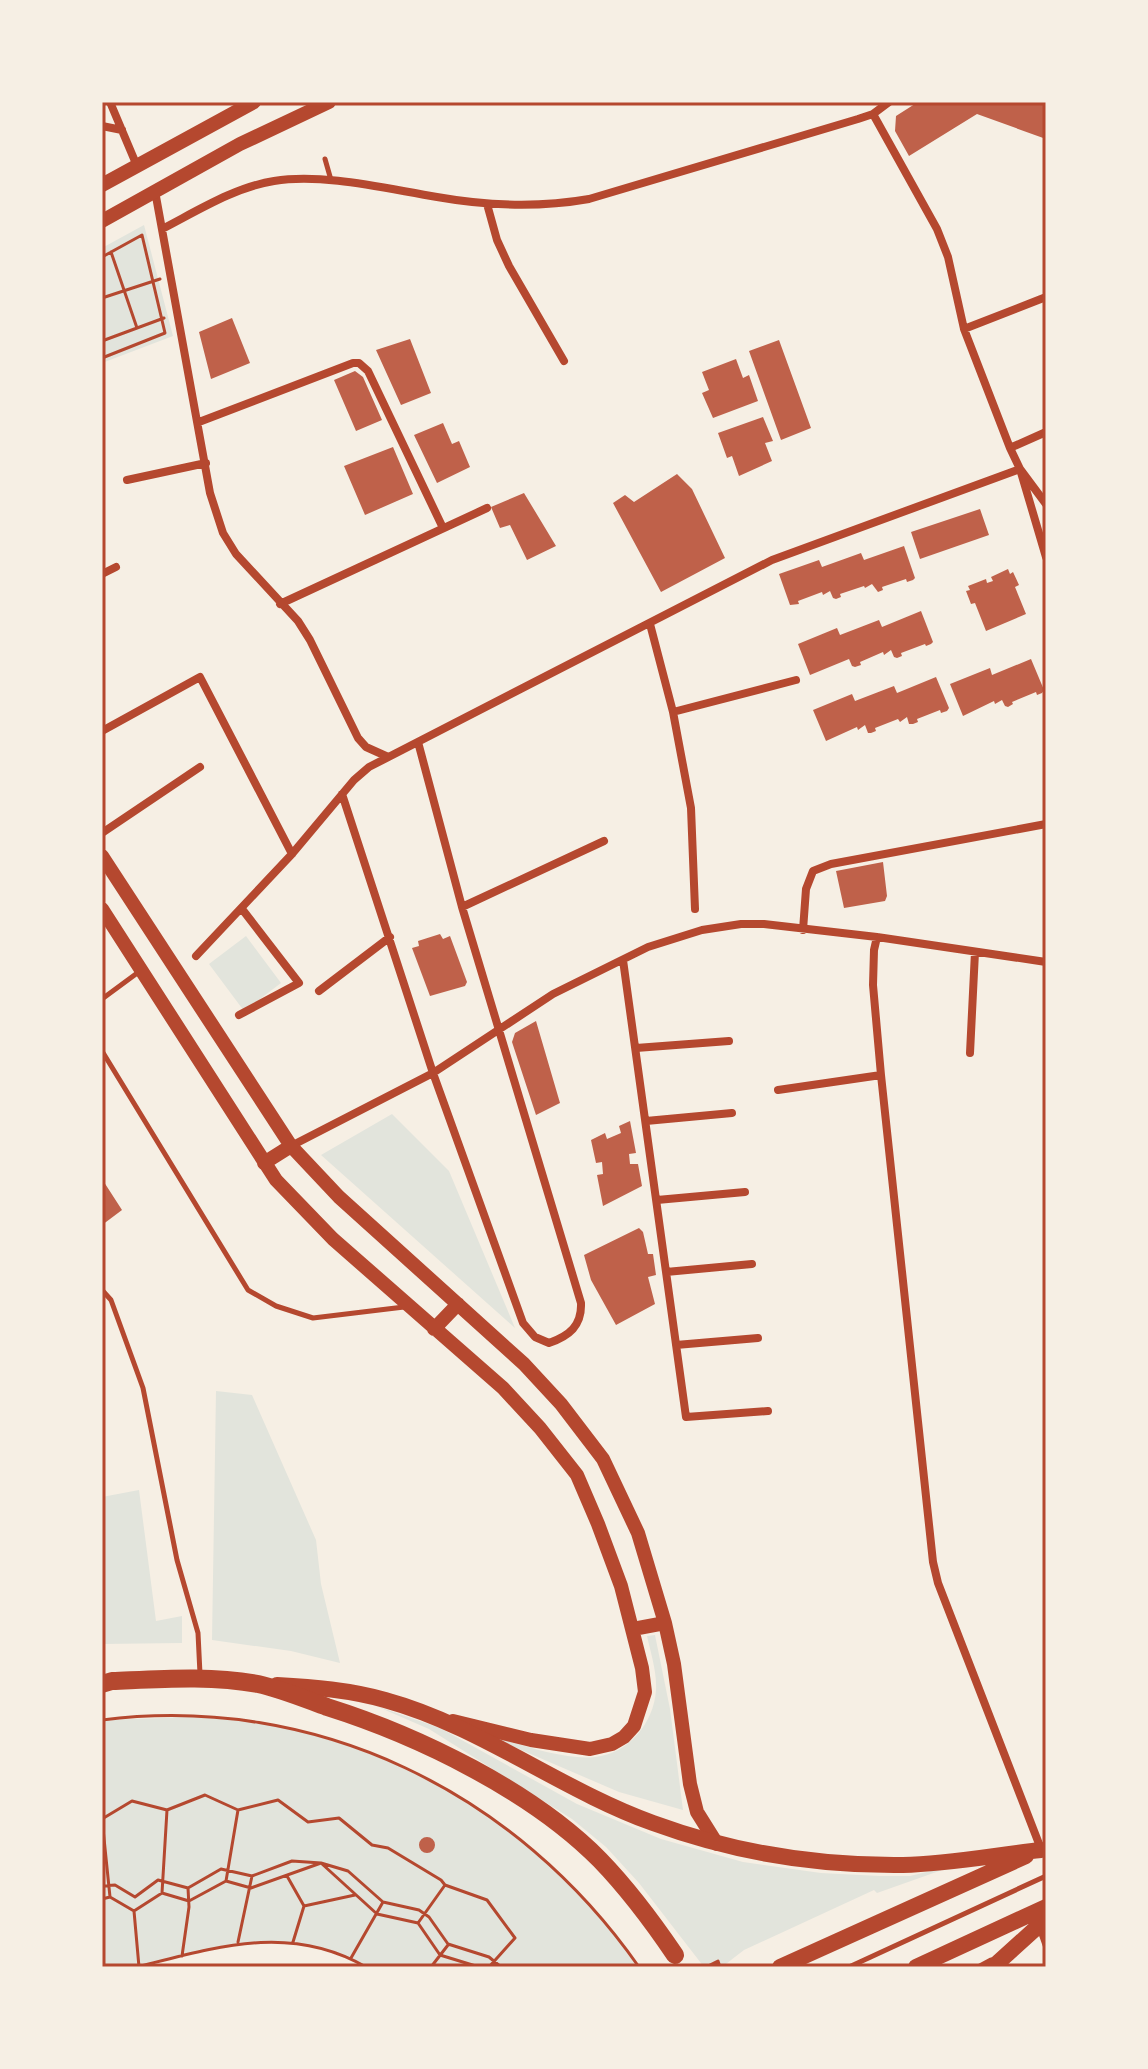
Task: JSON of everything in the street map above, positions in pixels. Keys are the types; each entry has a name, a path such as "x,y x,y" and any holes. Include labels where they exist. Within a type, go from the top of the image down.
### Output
{"highway":[{"path":"105,1682 200,1679 258,1684 358,1717 429,1746 533,1807 598,1858 647,1913 675,1955"}],"main road":[{"path":"102,185 237,106 254,102"},
{"path":"102,221 240,144 329,102"},
{"path":"102,856 291,1146 339,1197 542,1382 603,1459 638,1533 665,1623 674,1664 690,1784 697,1812 717,1844"},
{"path":"102,909 264,1163 305,1212 503,1388 577,1475 611,1556 633,1629 645,1692 634,1726 624,1737 612,1744 590,1749 565,1747 434,1717 385,1700 348,1692 258,1684"},
{"path":"264,1163 291,1146"},
{"path":"434,1329 458,1304"},
{"path":"633,1629 665,1623"},
{"path":"434,1717 651,1822 717,1844 771,1854 903,1865 1044,1848"},
{"path":"780,1967 1044,1848"},
{"path":"916,1967 1046,1907"},
{"path":"993,1967 1042,1923"}],"street":[{"path":"110,102 137,166"},
{"path":"162,229 243,189 277,180 331,181 517,206 589,199 873,114 889,102"},
{"path":"873,114 937,229 948,257 964,329 1020,469 1046,557"},
{"path":"102,126 122,130"},
{"path":"154,190 210,493 223,533 236,554 298,621 358,738 366,747 387,756"},
{"path":"487,204 497,240 509,266 564,361"},
{"path":"964,329 1046,297"},
{"path":"199,422 359,363 368,371 443,528"},
{"path":"1010,448 1046,432"},
{"path":"127,480 206,463"},
{"path":"1020,469 1046,504"},
{"path":"196,956 292,854 361,773 387,756 772,560 1020,469"},
{"path":"280,604 487,508"},
{"path":"102,574 116,567"},
{"path":"650,624 673,712 691,808 695,909"},
{"path":"102,731 200,677 292,854"},
{"path":"673,712 796,680"},
{"path":"342,794 433,1073 523,1323 535,1337 549,1343 572,1332 581,1314 581,1303 462,907 418,742"},
{"path":"102,833 200,767"},
{"path":"803,930 806,889 813,871 831,864 1046,824"},
{"path":"462,907 604,841"},
{"path":"239,1015 299,983 242,909"},
{"path":"291,1146 433,1073 553,994 648,947 702,930 764,924 1046,962"},
{"path":"319,991 390,937"},
{"path":"877,937 873,985 881,1075 933,1562 938,1583 1044,1848"},
{"path":"970,1053 975,952"},
{"path":"623,960 686,1417 768,1411"},
{"path":"636,1048 729,1041"},
{"path":"778,1090 881,1075"},
{"path":"646,1121 732,1113"},
{"path":"657,1200 745,1192"},
{"path":"666,1272 752,1264"},
{"path":"676,1345 758,1338"}],"lane":[{"path":"325,159 331,181"},
{"path":"102,999 140,971"},
{"path":"102,1051 248,1290 276,1306 313,1318 409,1307"},
{"path":"102,1290 111,1300 143,1388 177,1560 198,1633 200,1679"},
{"path":"849,1967 1046,1876"},
{"path":"1042,1923 1046,1948"},
{"path":"978,1967 1010,1952"}],"path":[{"path":"102,257 142,235 165,333 102,358"},
{"path":"111,252 137,328"},
{"path":"102,298 171,275"},
{"path":"102,341 178,312"},
{"path":"102,1720 193,1717 270,1725 345,1744 416,1772 483,1811 544,1857 598,1912 639,1967"},
{"path":"110,1897 102,1819 132,1801 167,1810 205,1795 238,1810 278,1800 308,1822 339,1818 372,1845 388,1848 445,1885 487,1900 515,1938 489,1967"},
{"path":"134,1911 162,1893 167,1810"},
{"path":"226,1881 238,1810"},
{"path":"102,1886 115,1885 135,1897 158,1880 188,1888 221,1869 252,1876 292,1861 321,1863 348,1871 383,1902 424,1914 448,1944 494,1961 501,1967"},
{"path":"162,1893 189,1901 226,1881 251,1888 321,1863"},
{"path":"321,1863 377,1914 418,1923 440,1955 479,1967"},
{"path":"237,1944 252,1876"},
{"path":"287,1876 304,1906 293,1942"},
{"path":"418,1923 445,1885"},
{"path":"182,1956 188,1888"},
{"path":"304,1906 356,1895"},
{"path":"102,1899 110,1897 134,1911"},
{"path":"350,1958 383,1902"},
{"path":"134,1911 138,1967 237,1944 293,1942 325,1947 366,1967"},
{"path":"431,1967 448,1944"},
{"path":"706,1967 718,1961 720,1967"}],"shaded area":[{"path":"144,225 173,336 102,363 102,248"},
{"path":"246,936 281,983 244,1011 209,964"},
{"path":"392,1114 449,1171 515,1328 321,1155"},
{"path":"216,1391 252,1395 316,1540 321,1584 340,1663 291,1651 212,1640"},
{"path":"139,1490 156,1621 182,1616 182,1643 102,1644 102,1497"},
{"path":"655,1635 670,1709 683,1810 619,1792 482,1733 568,1756 595,1757 618,1750 645,1725 654,1702 656,1676 647,1636"},
{"path":"376,1706 440,1728 577,1804 661,1839 743,1862 821,1873 880,1876 910,1876 959,1864 877,1893 874,1890 744,1950 722,1967 704,1967 639,1883 606,1847 572,1819 429,1729"},
{"path":"193,1717 262,1723 328,1739 381,1758 432,1782 480,1810 566,1880 604,1921 639,1967 366,1967 310,1946 251,1942 211,1948 139,1966 102,1967 102,1720"}],"building":[{"path":"918,102 1046,102 1046,139 977,114 909,156 895,131 896,116"},
{"path":"232,318 250,363 211,379 199,332"},
{"path":"410,339 431,393 401,405 376,350"},
{"path":"779,340 811,428 781,440 749,351"},
{"path":"736,359 743,378 749,375 758,401 713,418 702,393 709,390 702,372"},
{"path":"355,371 363,377 382,420 356,431 334,380"},
{"path":"763,417 773,441 765,443 772,461 739,476 732,456 727,458 718,433"},
{"path":"443,423 452,444 459,441 470,467 437,483 414,435"},
{"path":"393,447 413,494 365,515 344,466"},
{"path":"677,474 692,489 725,558 661,592 613,503 625,495 634,502"},
{"path":"524,493 556,546 527,560 510,525 500,528 491,507"},
{"path":"980,509 989,535 920,559 911,532"},
{"path":"904,546 915,578 913,580 907,582 906,579 882,587 883,590 878,592 872,584 840,594 841,597 836,599 830,591 823,595 822,592 798,601 799,604 790,605 779,574 819,560 822,567 861,553 864,560"},
{"path":"1008,569 1010,574 1013,572 1019,585 1015,587 1026,614 986,631 975,603 971,604 966,591 970,590 968,586 986,579 987,583 993,581 991,577"},
{"path":"921,611 933,642 931,644 901,653 902,656 897,658 891,650 884,655 883,652 855,667 849,659 810,675 798,644 837,628 840,635 879,620 882,627"},
{"path":"1031,659 1044,690 1042,693 1037,695 1036,692 1012,702 1008,707 1002,700 995,704 994,701 963,716 950,684 990,668 992,675"},
{"path":"936,677 949,708 917,719 918,722 913,724 909,724 907,717 900,722 898,719 875,728 876,731 871,733 865,725 826,741 813,710 852,694 855,701 894,686 897,693"},
{"path":"883,862 885,901 844,908 836,871"},
{"path":"440,934 443,939 450,936 467,982 465,986 430,996 412,948 419,946 418,941"},
{"path":"536,1021 560,1103 536,1115 512,1042 515,1033"},
{"path":"630,1121 636,1153 629,1154 630,1164 638,1164 642,1186 603,1206 597,1175 603,1174 602,1162 596,1163 591,1140 605,1133 607,1139 621,1133 619,1126"},
{"path":"102,1179 122,1210 102,1225"},
{"path":"639,1228 643,1232 648,1254 653,1254 656,1275 648,1277 655,1304 616,1325 591,1280 584,1255"},
{"path":"424,1837 430,1837 435,1845 433,1851 424,1853 419,1848 419,1842"}]}
